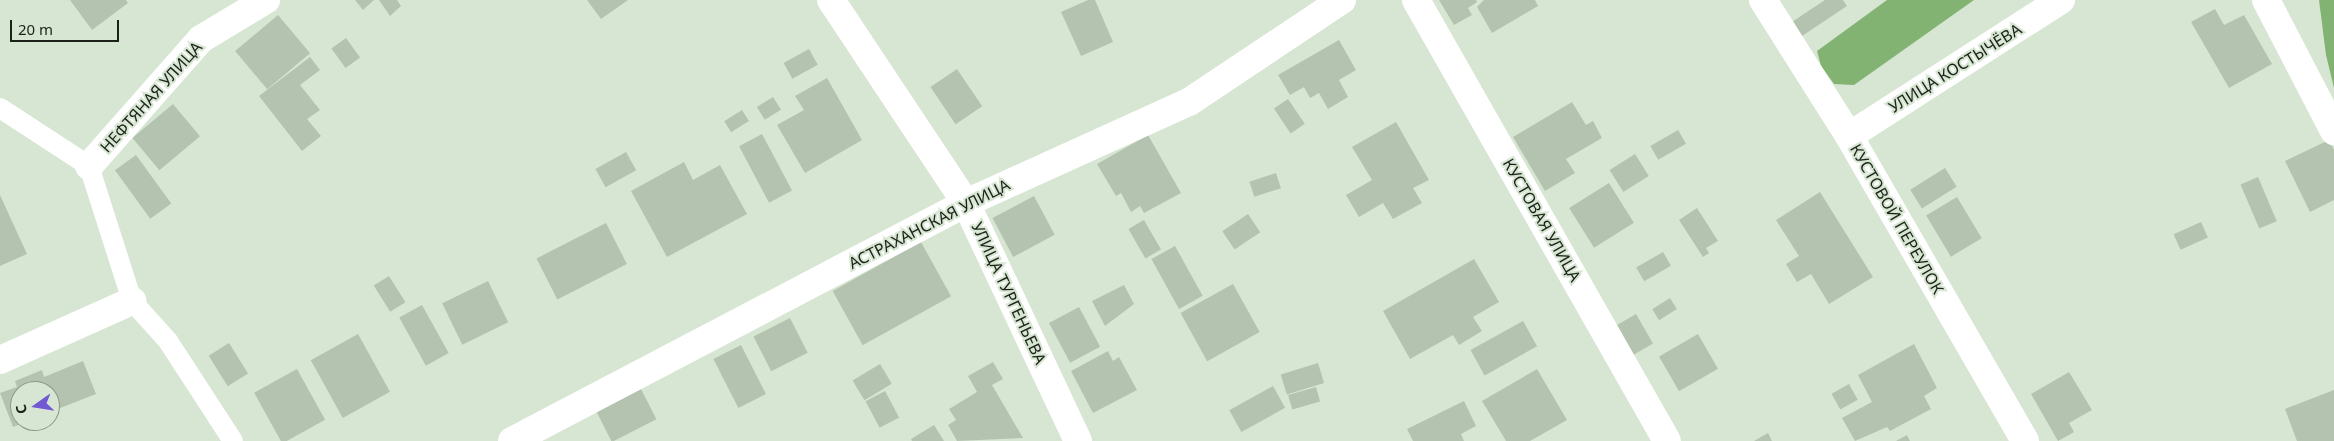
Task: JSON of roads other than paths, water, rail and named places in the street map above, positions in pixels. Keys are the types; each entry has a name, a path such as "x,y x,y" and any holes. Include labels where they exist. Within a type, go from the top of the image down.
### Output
{"street":[{"name":"НЕФТЯНАЯ УЛИЦА","path":"89,166 200,39 266,0"},
{"name":"УЛИЦА ТУРГЕНЬЕВА","path":"831,0 966,203 1078,441"},
{"name":"АСТРАХАНСКАЯ УЛИЦА","path":"512,441 966,203 1189,102 1342,0"},
{"name":"КУСТОВАЯ УЛИЦА","path":"1416,0 1667,441"},
{"name":"КУСТОВОЙ ПЕРЕУЛОК","path":"1763,0 1849,136 2025,441"},
{"name":"УЛИЦА КОСТЫЧЁВА","path":"1849,136 2061,0"},
{"path":"2266,0 2334,131"},
{"path":"0,360 132,301"}],"lane":[{"path":"0,108 89,166 132,301 168,341 233,441"}]}
